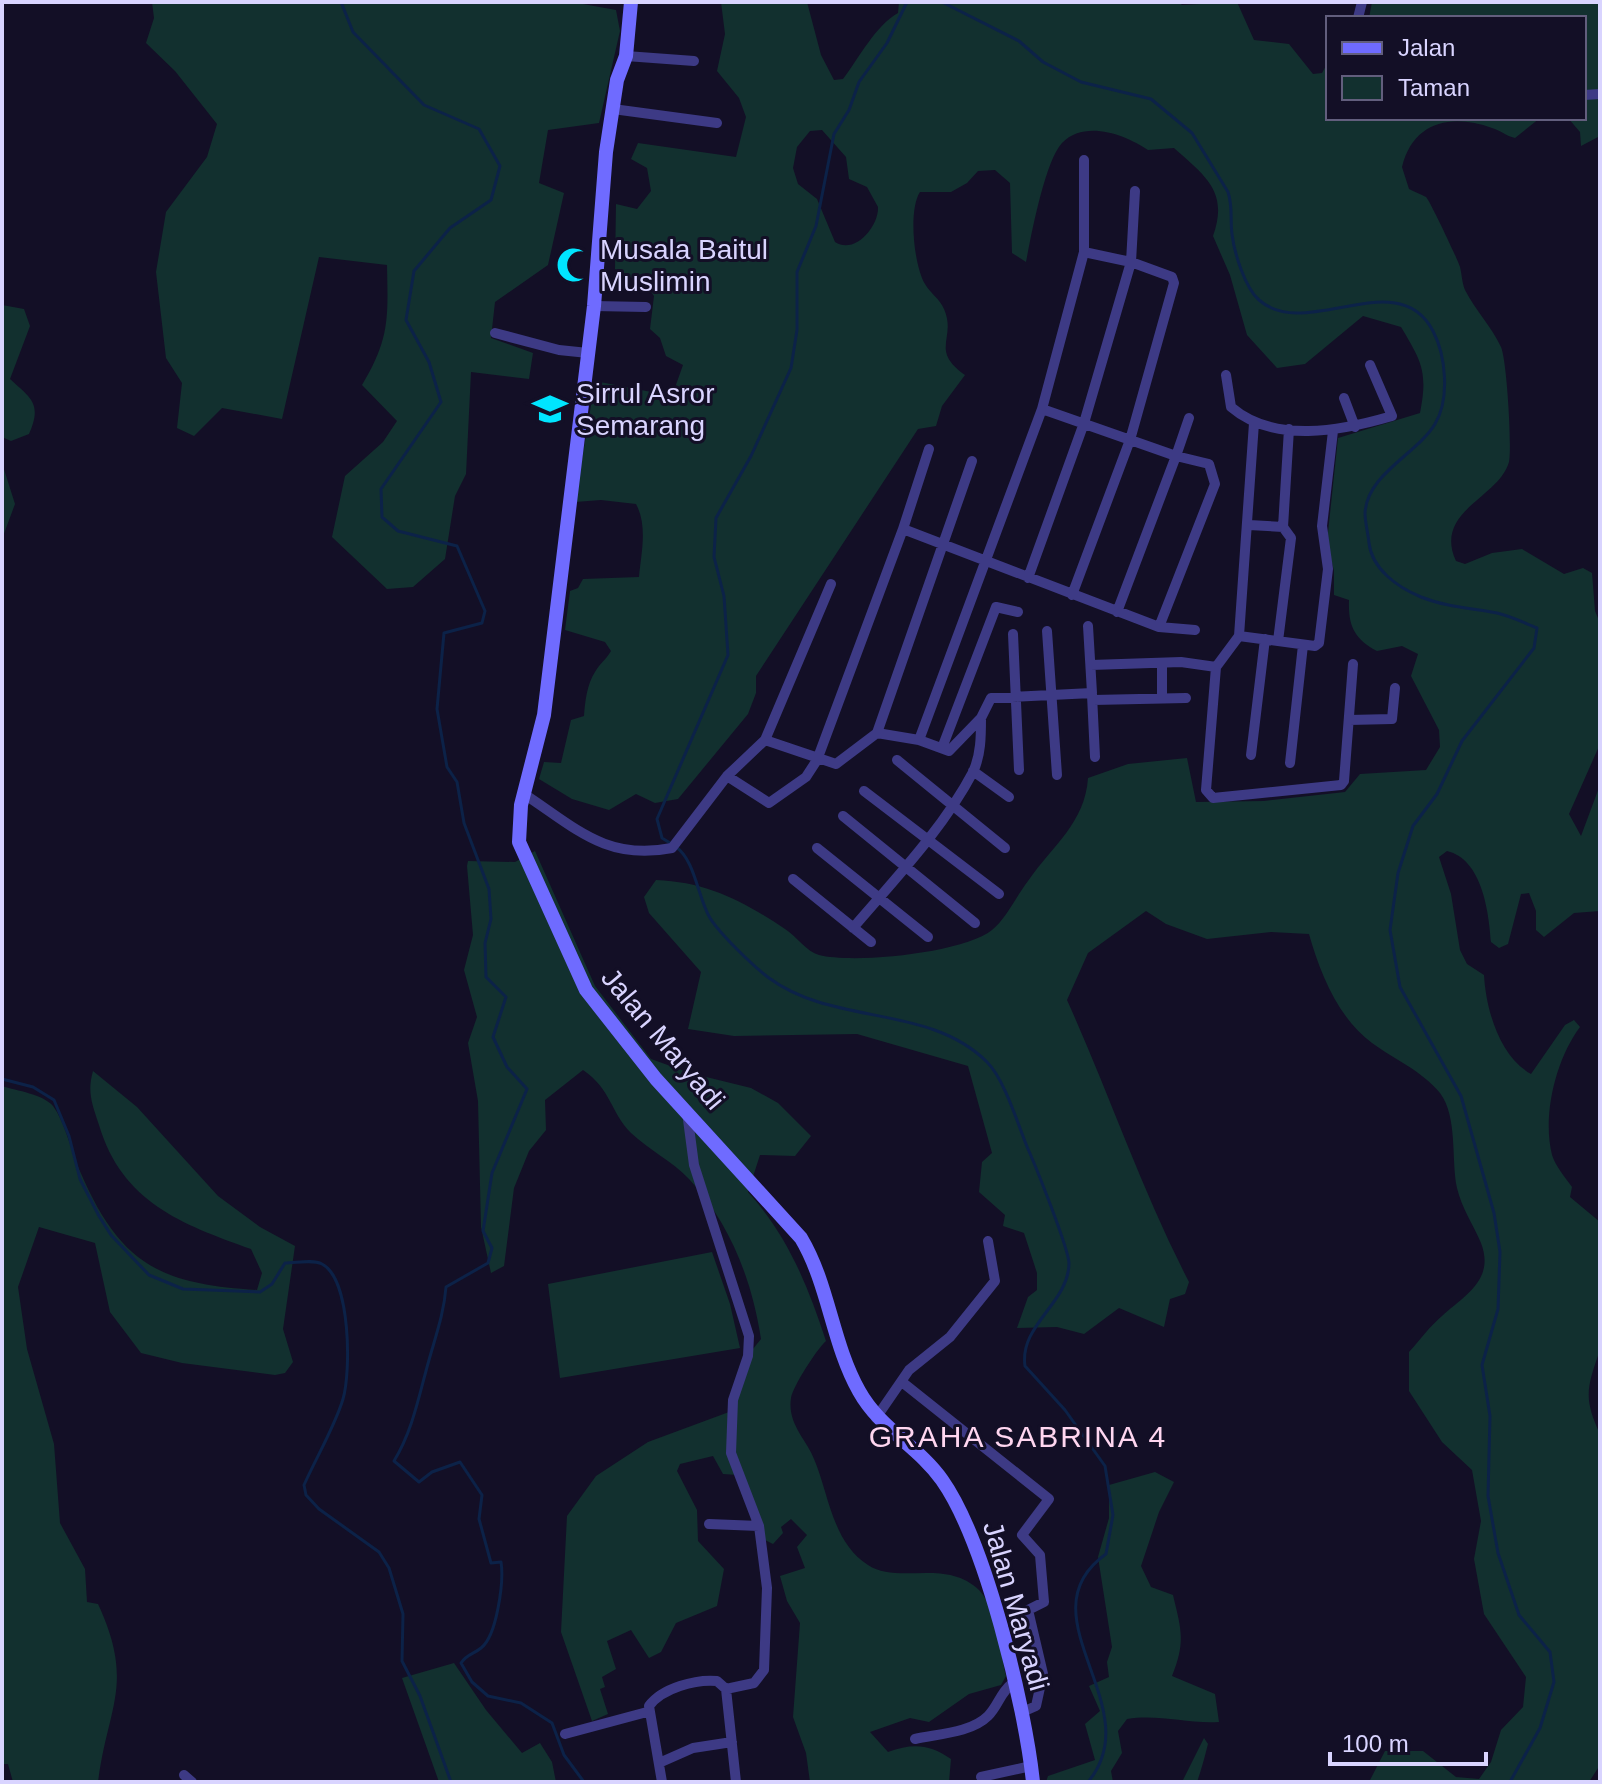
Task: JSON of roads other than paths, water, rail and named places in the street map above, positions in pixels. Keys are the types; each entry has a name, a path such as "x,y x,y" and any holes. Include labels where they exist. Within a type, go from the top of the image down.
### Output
{"street":[{"name":"Jalan Maryadi","path":"631,2 626,56 613,109 598,229 594,306 544,715 524,794 518,832 521,850 580,981 613,1026 801,1238 812,1259 832,1329 851,1375 876,1418 934,1470 956,1502 968,1527 1014,1682 1033,1782"},
{"path":"626,56 694,61"},
{"path":"613,109 717,123"},
{"path":"919,740 1042,409 1084,252 1084,160"},
{"path":"1028,578 1084,423 1131,262 1135,191"},
{"path":"1072,595 1130,440 1174,283 1172,277 1131,262 1084,252"},
{"path":"594,306 646,307"},
{"path":"495,333 588,353"},
{"path":"1226,375 1231,407 1254,423 1289,429 1333,431 1392,416 1370,365"},
{"path":"1344,398 1355,427"},
{"path":"1042,409 1176,456 1209,464 1215,484 1159,627"},
{"path":"1117,612 1189,418"},
{"path":"1254,423 1239,636 1216,667 1206,790 1213,798 1341,785 1344,781 1353,664"},
{"path":"1278,641 1291,538 1283,527 1289,429"},
{"path":"1239,636 1303,645 1319,643 1328,569 1322,526 1333,431"},
{"path":"727,776 774,802 806,777 817,760 903,529 929,449"},
{"path":"765,740 836,764 877,733 972,461"},
{"path":"1249,525 1283,527"},
{"path":"903,529 1159,627 1195,630"},
{"path":"524,794 566,824 620,850 646,853 675,845 727,776 765,740 831,584"},
{"path":"942,748 996,607 1018,612"},
{"path":"1088,626 1095,757"},
{"path":"1047,631 1057,775"},
{"path":"1013,634 1019,770"},
{"path":"1251,755 1265,639"},
{"path":"1290,763 1303,645"},
{"path":"1091,665 1162,663 1216,667"},
{"path":"1162,663 1162,697"},
{"path":"1349,720 1392,719 1395,688"},
{"path":"877,733 919,740 942,748 955,748 961,735 981,718 991,698 1186,698"},
{"path":"853,928 927,839 973,771 981,745 981,718"},
{"path":"897,760 1005,848"},
{"path":"973,771 1009,797"},
{"path":"864,791 999,894"},
{"path":"843,816 975,923"},
{"path":"817,848 928,937"},
{"path":"793,879 871,942"},
{"path":"686,1110 694,1165 749,1336 748,1356 733,1400 731,1453 759,1526 767,1588 764,1670 754,1683 726,1689"},
{"path":"876,1418 920,1359 950,1337 995,1281 988,1241"},
{"path":"902,1382 1049,1499 1022,1535 1040,1555 1044,1602 1028,1610 1043,1674 1039,1695 1036,1706 1020,1713"},
{"path":"709,1524 759,1526"},
{"path":"662,1782 647,1712 653,1700 691,1683 717,1681 726,1689 736,1782"},
{"path":"915,1739 975,1726 994,1710 998,1696 1014,1682"},
{"path":"565,1734 647,1712"},
{"path":"659,1763 693,1748 732,1742"},
{"path":"981,1777 1031,1766"}],"waterway":[{"path":"341,2 353,32 424,105 479,129 500,166 491,200 450,228 414,271 406,320 429,362 441,402 381,489 382,517 398,531 457,546 485,611 482,623 444,633 437,709 447,767 457,782 464,823 489,889 491,919 485,943 486,977 506,997 493,1037 507,1067 527,1089 492,1173 483,1231 492,1248 488,1263 446,1287 415,1412 394,1461 419,1482 432,1472 460,1462 482,1495 479,1519 491,1563 501,1562 500,1594 487,1642 461,1663 472,1682 488,1696 521,1703 552,1723 564,1755 584,1782"},
{"path":"670,843 662,838 657,819 728,655 724,596 714,557 716,518 751,456 791,368 797,330 797,272 816,226 834,134 849,110 859,82 887,43 907,2"},
{"path":"942,2 1019,41 1043,62 1081,82 1151,99 1192,133 1228,192 1238,260 1249,287 1259,300 1279,311 1301,313 1375,302 1398,303 1417,312 1433,331 1441,353 1443,402 1440,414 1427,435 1383,476 1368,499 1365,516 1371,552 1387,576 1421,597 1502,614 1537,628 1534,648 1462,741 1437,794 1413,826 1398,873 1390,930 1400,987 1461,1096 1494,1213 1500,1252 1498,1309 1482,1365 1490,1416 1488,1496 1498,1553 1519,1615 1550,1652 1554,1682 1540,1728 1510,1782"},
{"path":"676,847 688,861 710,918 737,950 769,978 795,993 822,1003 938,1031 964,1044 987,1062 1005,1091 1051,1207 1069,1263 1061,1290 1029,1338 1025,1366 1065,1410 1105,1466 1113,1515 1106,1554 1083,1578 1076,1605 1079,1633 1099,1693 1105,1723 1103,1753 1088,1782"},
{"path":"2,1079 33,1087 54,1100 69,1136 80,1179 99,1216 111,1235 149,1275 183,1289 260,1292 272,1284 285,1263 309,1261 322,1264 332,1273 339,1288 346,1327 346,1386 335,1420 304,1485 306,1495 319,1509 379,1552 389,1568 403,1614 402,1661 420,1696 451,1782"}],"place":[{"name":"Musala Baitul Muslimin","path":"574,265"},
{"name":"Sirrul Asror Semarang","path":"550,409"}],"district":[{"name":"GRAHA SABRINA 4","path":"1018,1436"}]}
